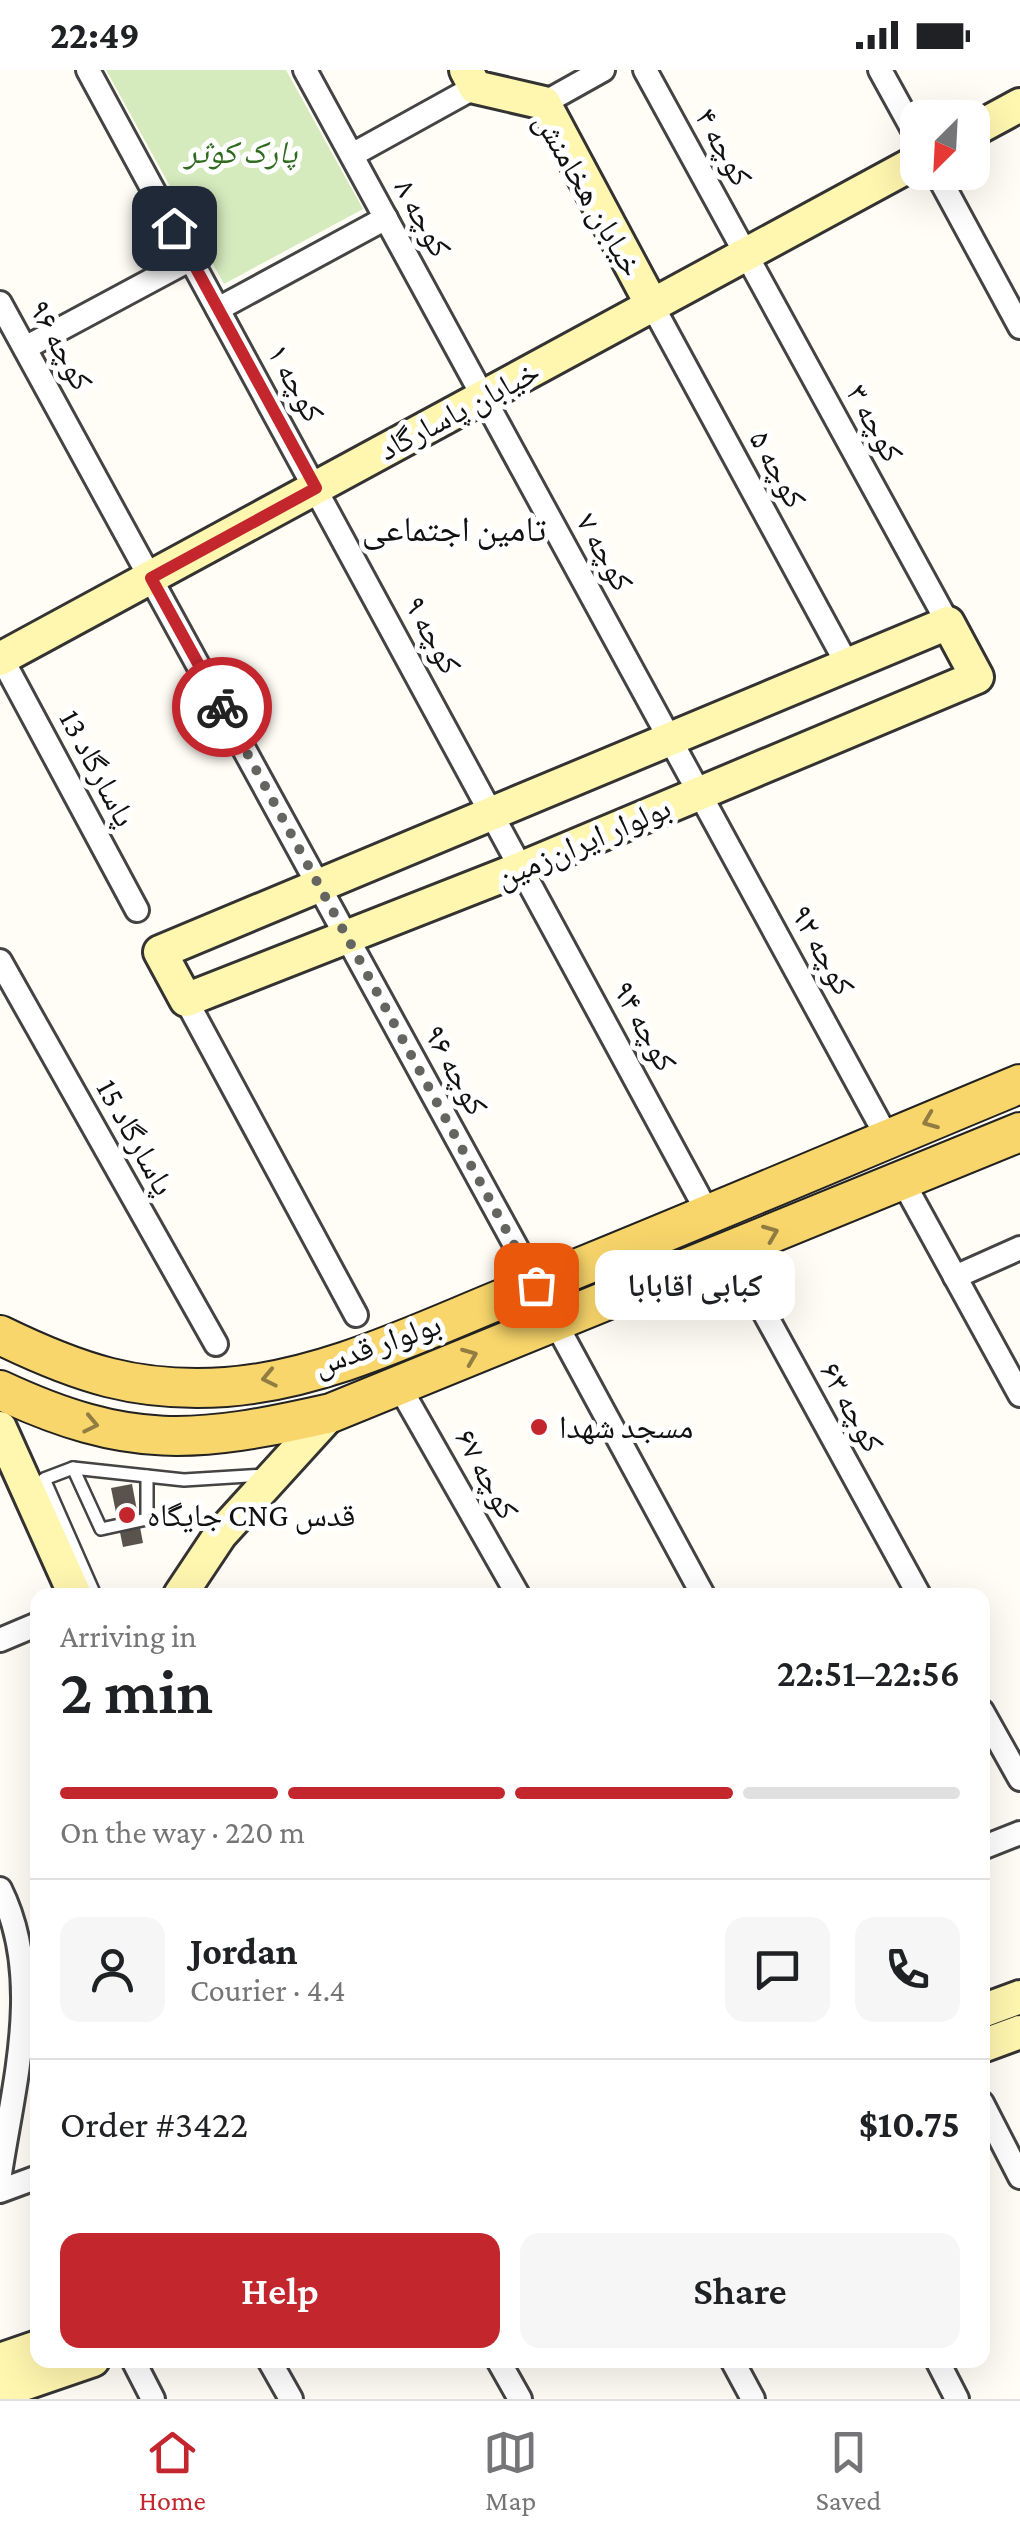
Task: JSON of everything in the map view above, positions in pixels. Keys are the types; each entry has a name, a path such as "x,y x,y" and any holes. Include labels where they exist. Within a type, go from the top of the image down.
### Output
{"main road":[{"name":"بولوار قدس","path":"0,1335 73,1370 164,1388 229,1387 322,1367 709,1215 1020,1084"},
{"name":"بولوار قدس","path":"0,1390 59,1417 158,1438 232,1436 331,1413 1020,1132"}],"street":[{"name":"کوچه ۱","path":"88,70 316,488"},
{"name":"کوچه ۸","path":"305,70 484,397"},
{"path":"544,103 603,70"},
{"name":"کوچه ۴","path":"644,70 746,254"},
{"path":"880,70 900,106"},
{"path":"352,155 470,79"},
{"name":"خیابان هخامنش","path":"470,79 544,103 652,306"},
{"path":"990,122 1020,106"},
{"name":"خیابان پاسارگاد","path":"0,657 900,171"},
{"path":"946,190 1020,327"},
{"path":"218,309 386,218"},
{"name":"کوچه ۳","path":"746,254 948,622"},
{"path":"26,348 191,259"},
{"name":"کوچه ۹۶","path":"0,303 536,1285"},
{"name":"کوچه ۵","path":"652,306 847,664"},
{"name":"کوچه ۷","path":"484,397 700,793"},
{"name":"کوچه ۹","path":"316,488 522,868"},
{"name":"بولوار ایران‌زمین","path":"948,622 977,677 522,868 186,1000 160,952 319,886 948,622"},
{"name":"پاسارگاد 13","path":"0,657 137,910"},
{"name":"کوچه ۹۲","path":"700,793 888,1139"},
{"name":"کوچه ۹۴","path":"522,868 709,1215"},
{"name":"پاسارگاد 15","path":"0,962 216,1344"},
{"path":"186,1000 356,1315"},
{"path":"902,1180 1020,1395"},
{"path":"955,1277 1020,1248"},
{"name":"کوچه ۶۳","path":"730,1250 915,1588"},
{"path":"554,1322 699,1588"},
{"name":"کوچه ۶۷","path":"399,1386 514,1588"},
{"path":"185,1588 220,1535 331,1413"},
{"path":"0,1428 72,1588"},
{"path":"0,1640 30,1627"},
{"path":"990,1725 1020,1779"},
{"path":"990,1840 1020,1833"},
{"path":"0,1889 18,1933 30,2030 0,2174"},
{"path":"990,2008 1020,1997"},
{"path":"990,2043 1020,2032"},
{"path":"990,2119 1020,2177"},
{"path":"0,2191 30,2181"},
{"path":"0,2360 30,2350"},
{"path":"0,2392 70,2368"},
{"path":"137,2368 153,2399"},
{"path":"274,2368 291,2399"},
{"path":"503,2368 520,2399"},
{"path":"736,2368 753,2399"},
{"path":"941,2368 957,2399"}],"lane":[{"path":"72,1468 101,1529 147,1519 147,1476"},
{"path":"91,1588 44,1479 72,1468 184,1480 272,1474"}],"green space":[{"name":"پارک کوثر","path":"106,70 286,70 363,209 224,284"}],"building":[{"name":"جایگاه CNG قدس","path":"132,1484 143,1543 123,1547 111,1488"}],"way so far":[{"path":"222,707 536,1285"}],"place":[{"name":"کبابی اقابابا","path":"536,1285"},
{"name":"مسجد شهدا","path":"539,1427"},
{"name":"جایگاه CNG قدس","path":"127,1515"}],"district":[{"name":"تامین اجتماعی","path":"454,529"}],"route":[{"path":"174,228 316,488 151,578 222,707"}]}
